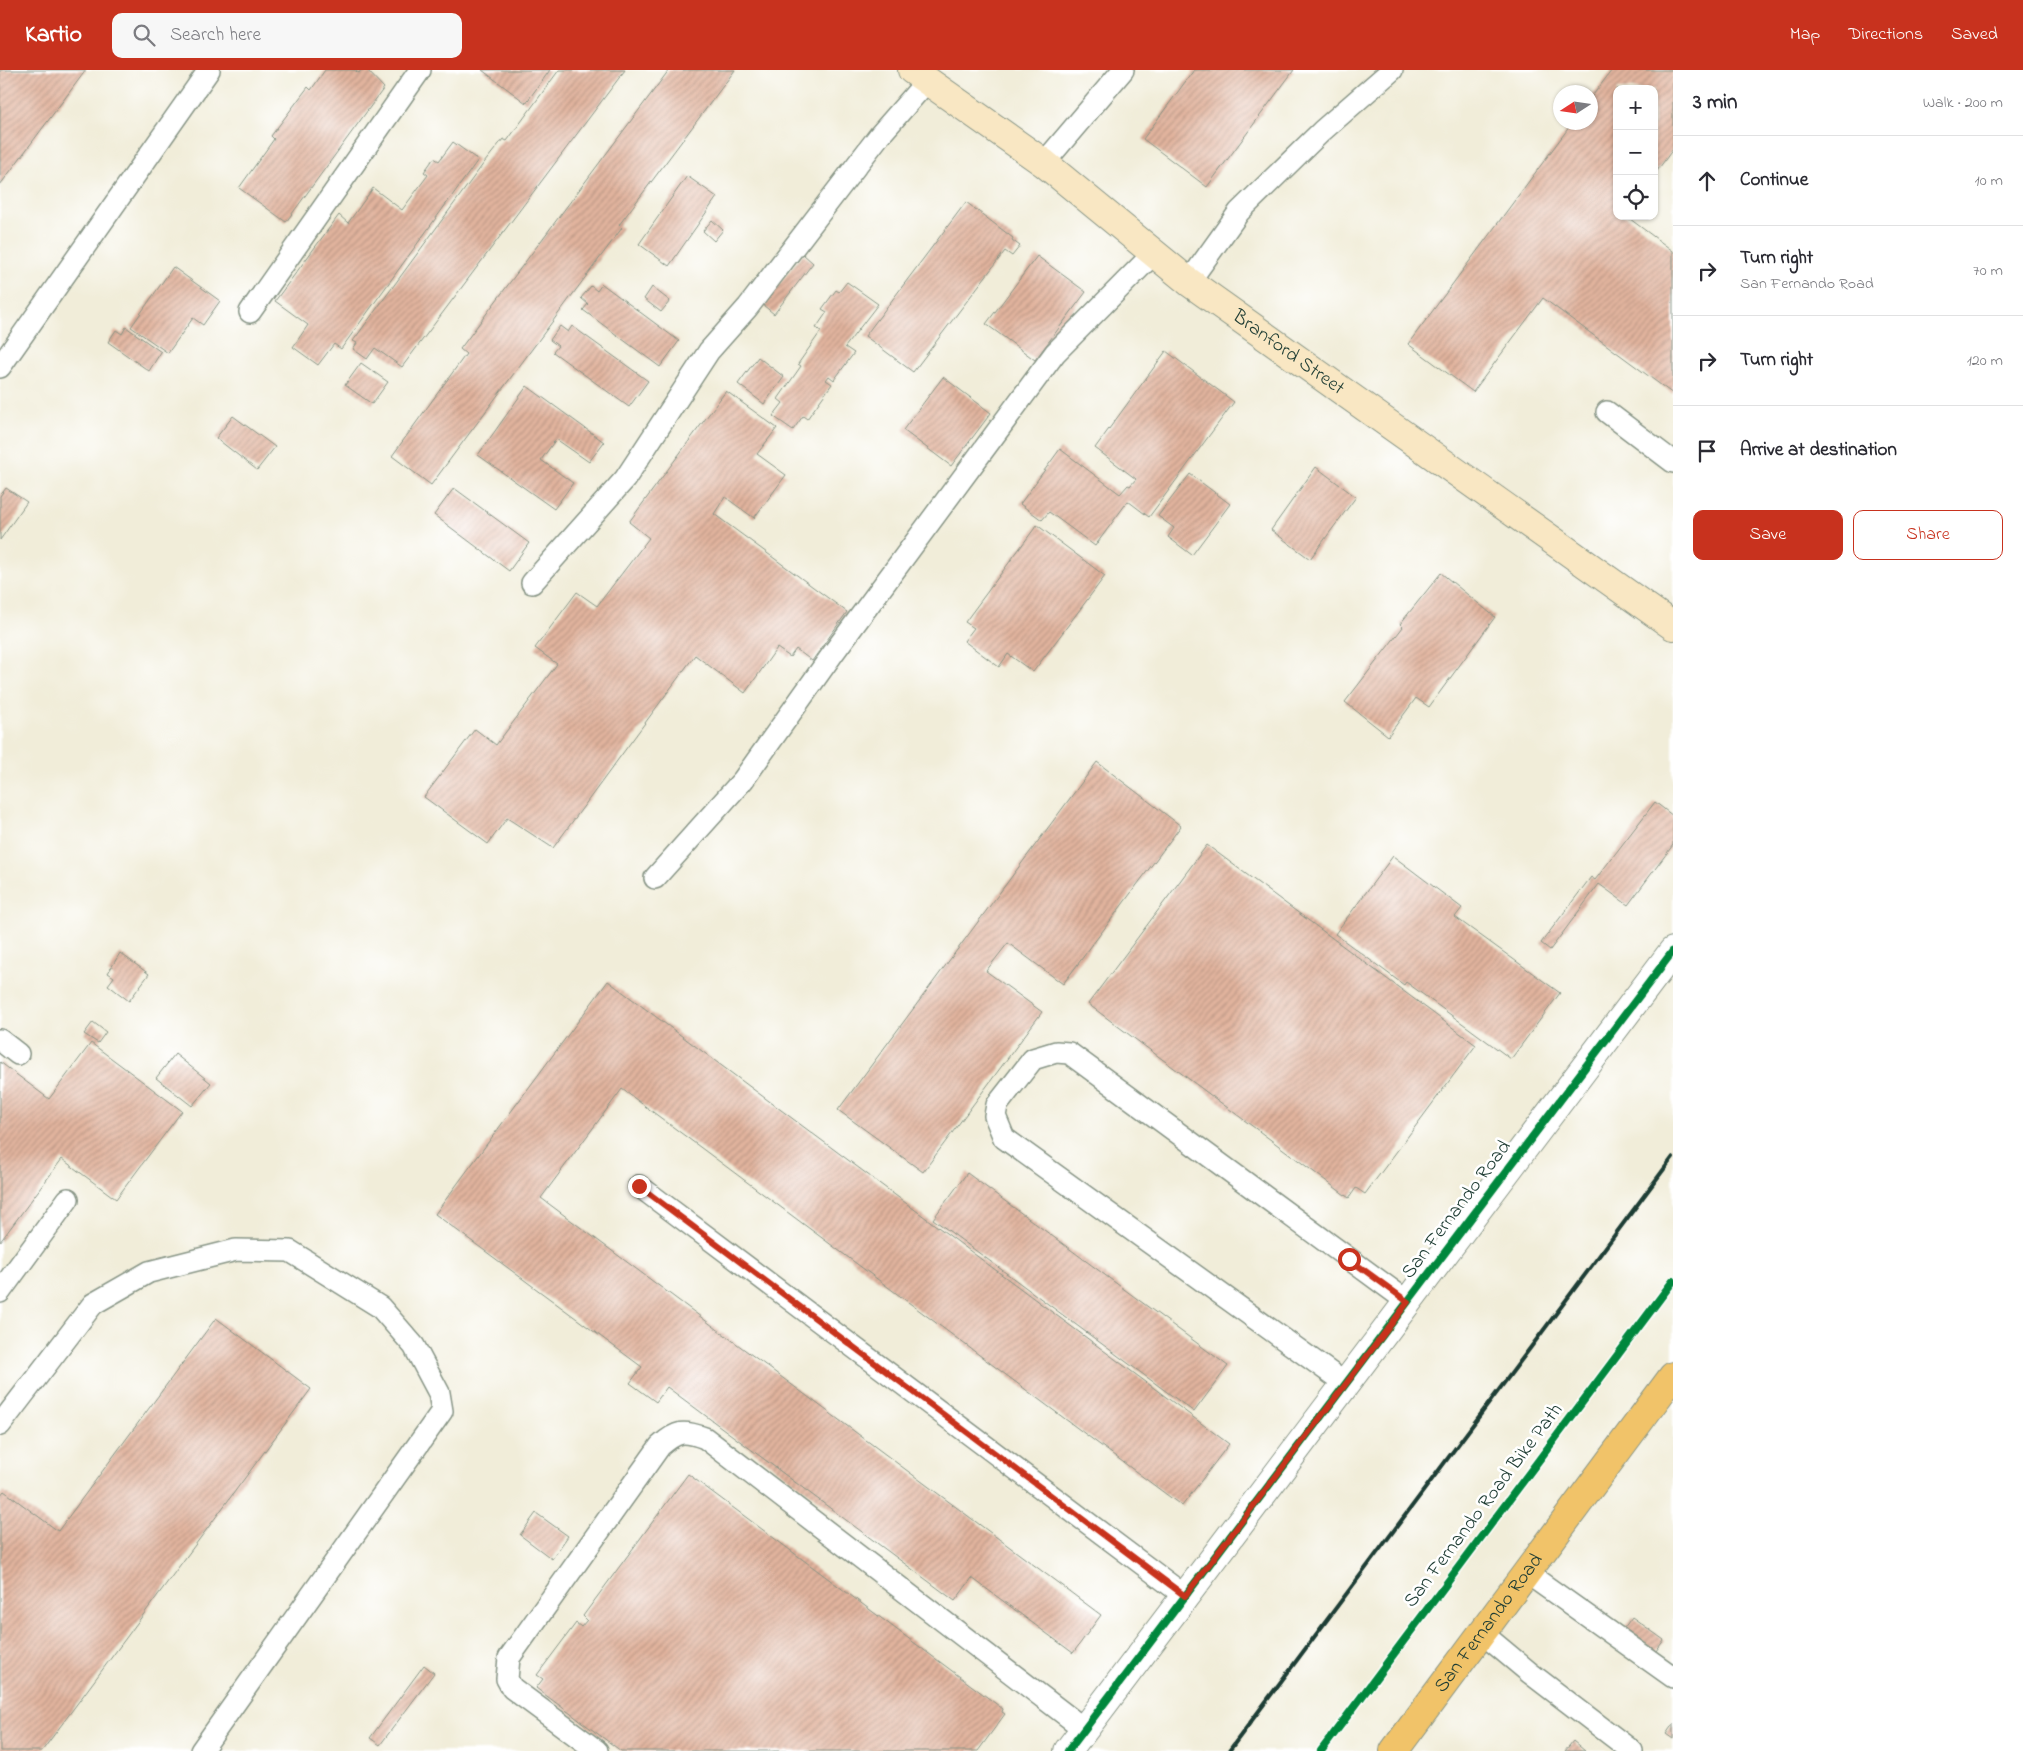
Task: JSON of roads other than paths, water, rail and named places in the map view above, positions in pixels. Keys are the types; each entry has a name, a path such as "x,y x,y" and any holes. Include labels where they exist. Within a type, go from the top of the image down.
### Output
{"main road":[{"name":"Branford Street","path":"920,76 1044,163 1189,282 1673,626"},
{"name":"San Fernando Road","path":"1394,1751 1672,1379"}],"street":[{"name":"San Fernando Road","path":"1068,1751 1673,951"}],"lane":[{"path":"0,367 209,70"},
{"path":"250,312 420,70"},
{"path":"1044,163 1122,70"},
{"path":"1189,282 1239,212 1322,131 1392,70"},
{"path":"532,583 625,479 709,351 748,307 879,136 920,76"},
{"path":"655,878 743,780 834,652 1055,354 1154,254"},
{"path":"1607,412 1673,462"},
{"path":"0,1040 18,1054"},
{"path":"1346,1384 1004,1138 995,1116 997,1105 1034,1059 1056,1052 1069,1053 1408,1302"},
{"path":"639,1186 1185,1596"},
{"path":"0,1292 68,1199"},
{"path":"0,1425 93,1304 150,1272 236,1250 290,1251 380,1307 414,1346 439,1393 442,1411 201,1751"},
{"path":"597,1751 512,1688 507,1679 509,1658 660,1446 674,1434 690,1433 705,1438 1084,1728"},
{"path":"1526,1573 1673,1677"},
{"path":"1482,1633 1530,1673 1632,1751"}],"railway":[{"path":"1229,1751 1673,1157"}]}
